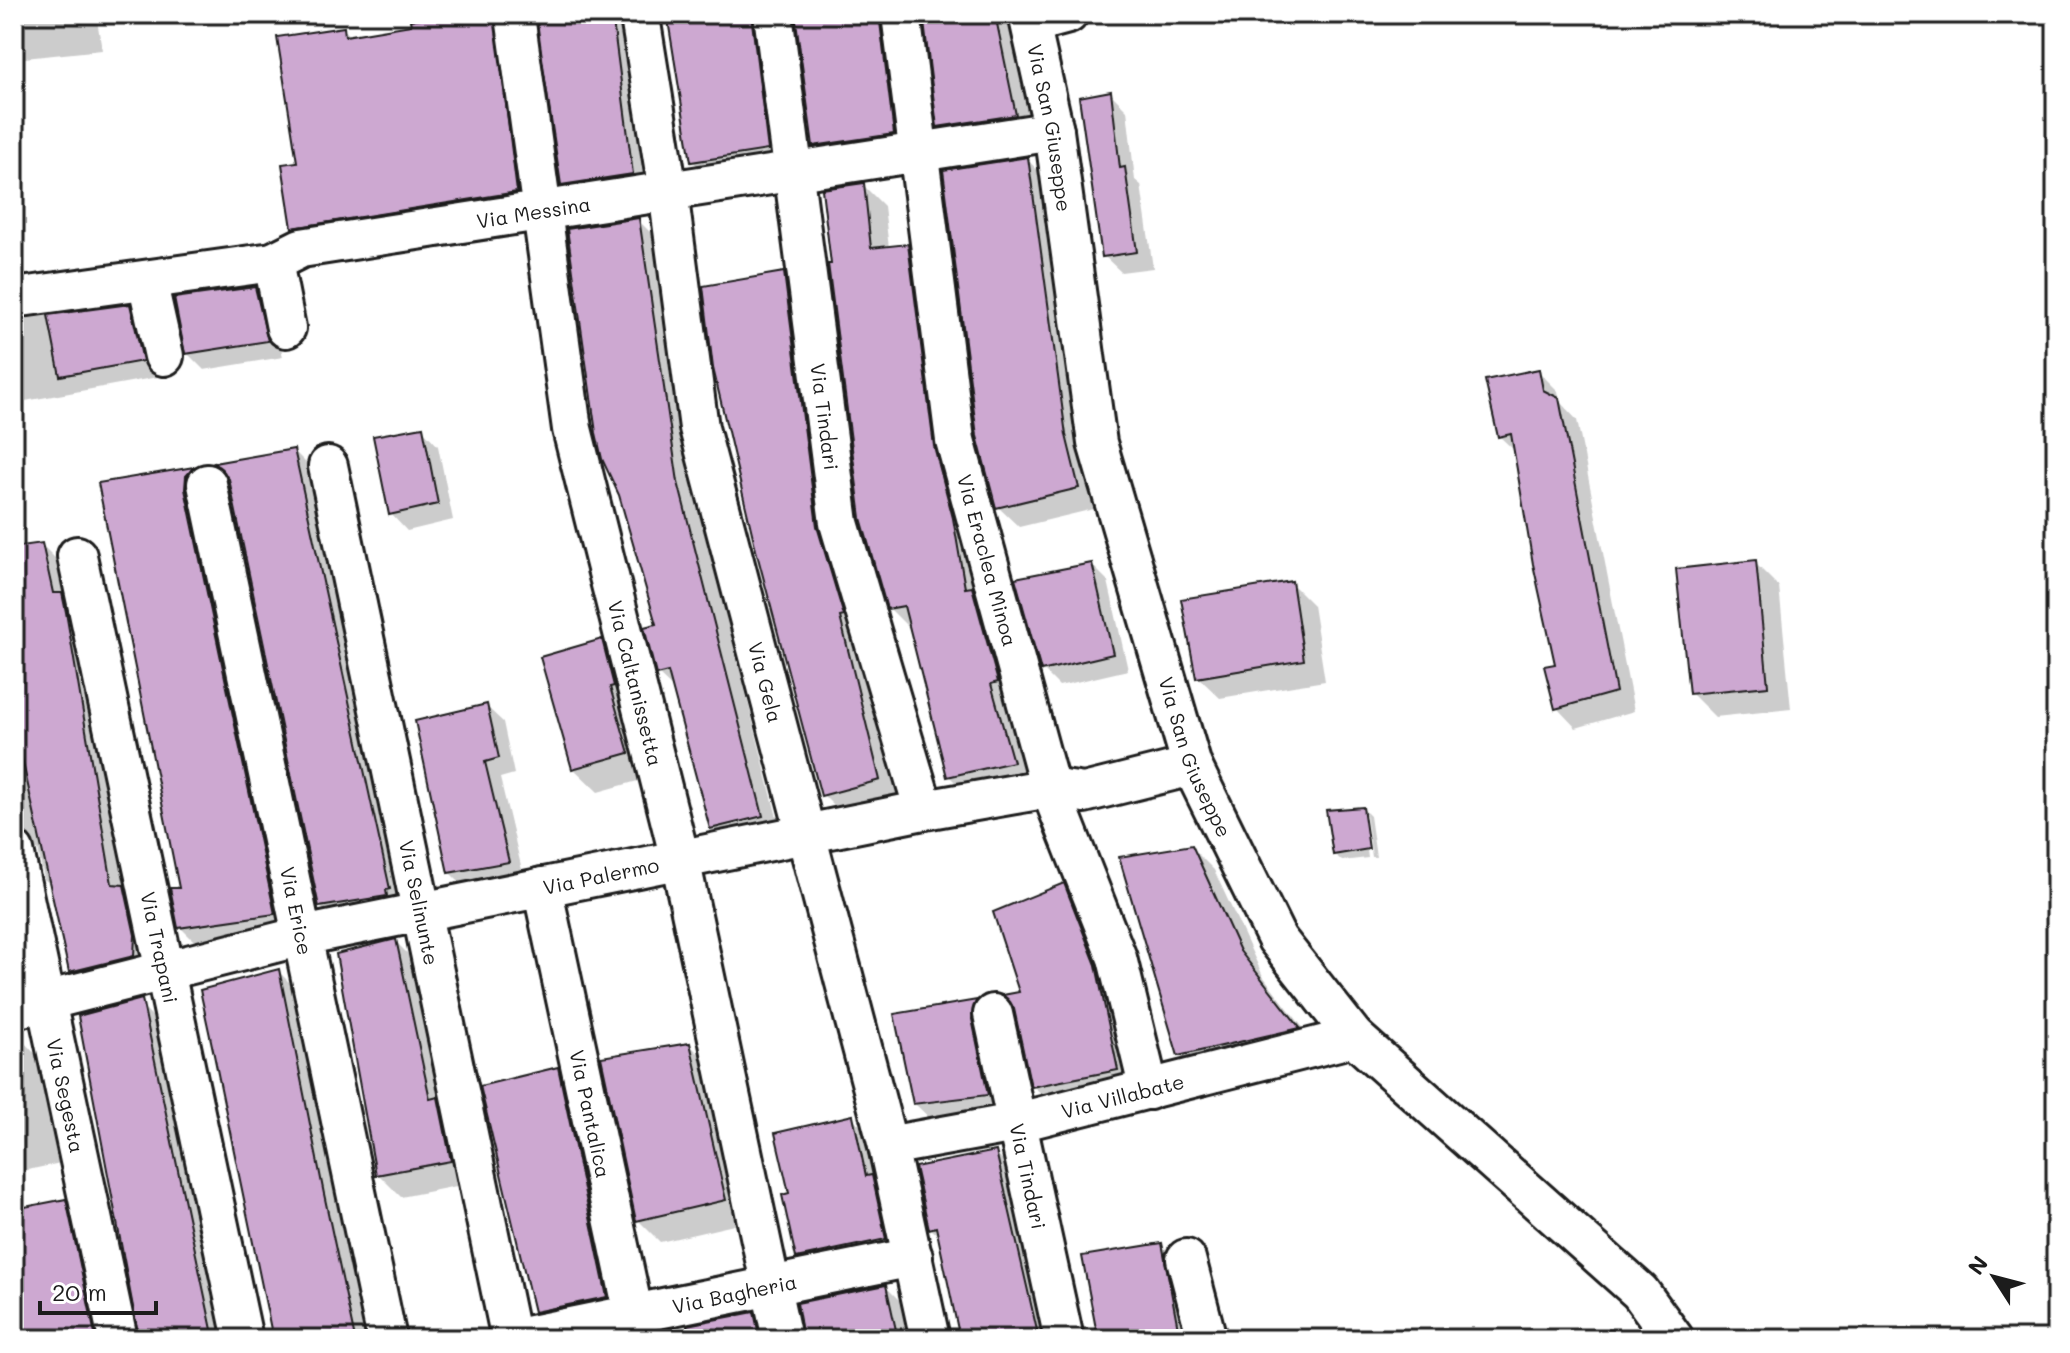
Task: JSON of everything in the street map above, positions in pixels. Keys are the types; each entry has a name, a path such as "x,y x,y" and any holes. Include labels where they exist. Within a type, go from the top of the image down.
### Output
{"street":[{"name":"Via Tindari","path":"773,14 839,523 924,810"},
{"name":"Via Eraclea Minoa","path":"901,14 955,440 1050,788 1117,958 1149,1090"},
{"path":"1029,19 1068,14"},
{"name":"Via Gela","path":"640,17 668,191 699,428 888,1146 930,1339"},
{"name":"Via San Giuseppe","path":"1029,19 1054,131 1097,443 1192,766 1277,939 1354,1037 1640,1292 1674,1339"},
{"name":"Via Caltanissetta","path":"516,23 539,211 572,429 680,859 782,1339"},
{"name":"Via Messina","path":"14,298 273,262 301,248 1054,131"},
{"path":"273,262 286,328"},
{"path":"147,280 164,356"},
{"name":"Via Selinunte","path":"328,466 419,912 511,1339"},
{"name":"Via Erice","path":"207,484 387,1339"},
{"name":"Via Trapani","path":"77,556 243,1339"},
{"name":"Via Palermo","path":"30,1005 302,936 924,810 1050,788 1084,793 1192,766"},
{"name":"Via Segesta","path":"14,851 30,1005 118,1339"},
{"name":"Via Pantalica","path":"542,887 636,1326"},
{"name":"Via Tindari","path":"993,1014 1064,1339"},
{"name":"Via Villabate","path":"888,1146 1015,1123 1354,1037"},
{"name":"Via Bagheria","path":"511,1339 636,1326 770,1285 913,1257"},
{"path":"1186,1259 1207,1339"}],"building":[{"path":"445,14 481,14 482,19 495,17 517,192 292,228 282,164 297,162 277,37 344,27 345,36 411,25 410,20"},
{"path":"535,14 612,14 633,174 561,185"},
{"path":"667,14 751,14 768,150 691,162"},
{"path":"795,14 879,14 894,134 813,146"},
{"path":"923,14 995,14 1016,115 937,127"},
{"path":"1111,91 1120,168 1125,167 1137,252 1102,257 1079,97"},
{"path":"1028,157 1066,435 1079,488 996,508 977,436 943,170"},
{"path":"864,183 871,248 908,244 934,446 953,518 965,588 972,587 998,682 991,684 1013,762 947,777 904,606 887,609 861,518 828,264 831,264 822,189"},
{"path":"639,218 678,482 763,816 710,829 668,672 656,675 644,627 656,624 619,495 602,459 567,229"},
{"path":"784,272 817,526 844,616 840,617 880,780 821,796 756,550 713,368 703,286"},
{"path":"255,287 268,341 185,354 174,298"},
{"path":"130,304 143,361 60,376 48,315"},
{"path":"1539,369 1543,390 1559,398 1616,692 1555,709 1544,666 1555,664 1533,564 1511,434 1498,437 1485,380"},
{"path":"423,427 438,504 389,515 373,436"},
{"path":"294,449 390,889 386,890 387,896 319,907 229,479 214,463"},
{"path":"194,467 186,476 185,489 275,914 178,928 170,888 179,888 98,483"},
{"path":"42,543 53,593 62,593 66,612 112,884 124,885 135,935 134,956 69,972 14,722 14,547"},
{"path":"1756,560 1768,686 1689,694 1676,569"},
{"path":"1092,563 1113,654 1041,671 1015,578"},
{"path":"1292,581 1304,660 1196,678 1181,599"},
{"path":"602,639 614,686 610,687 629,753 572,769 540,657"},
{"path":"487,704 499,758 485,762 509,862 448,873 415,721"},
{"path":"1363,807 1369,849 1333,855 1326,810"},
{"path":"1192,845 1240,951 1300,1028 1178,1056 1119,857"},
{"path":"1064,883 1096,965 1118,1070 1031,1087 1014,1009 1003,995 1019,992 993,912"},
{"path":"396,939 430,1099 438,1097 451,1161 376,1175 336,954"},
{"path":"279,969 355,1339 273,1339 200,990"},
{"path":"142,999 214,1339 139,1339 78,1016"},
{"path":"977,1000 972,1019 988,1095 913,1104 894,1014"},
{"path":"690,1043 726,1200 636,1221 601,1057"},
{"path":"558,1067 607,1297 534,1312 480,1086"},
{"path":"853,1115 866,1176 872,1175 886,1239 796,1258 782,1195 789,1193 775,1133"},
{"path":"996,1151 1039,1339 960,1339 936,1227 929,1229 915,1167"},
{"path":"66,1199 96,1339 14,1339 14,1209"},
{"path":"1162,1243 1180,1339 1098,1339 1082,1256"},
{"path":"886,1285 898,1339 803,1339 797,1303"},
{"path":"754,1312 760,1339 689,1339 687,1325"}]}
